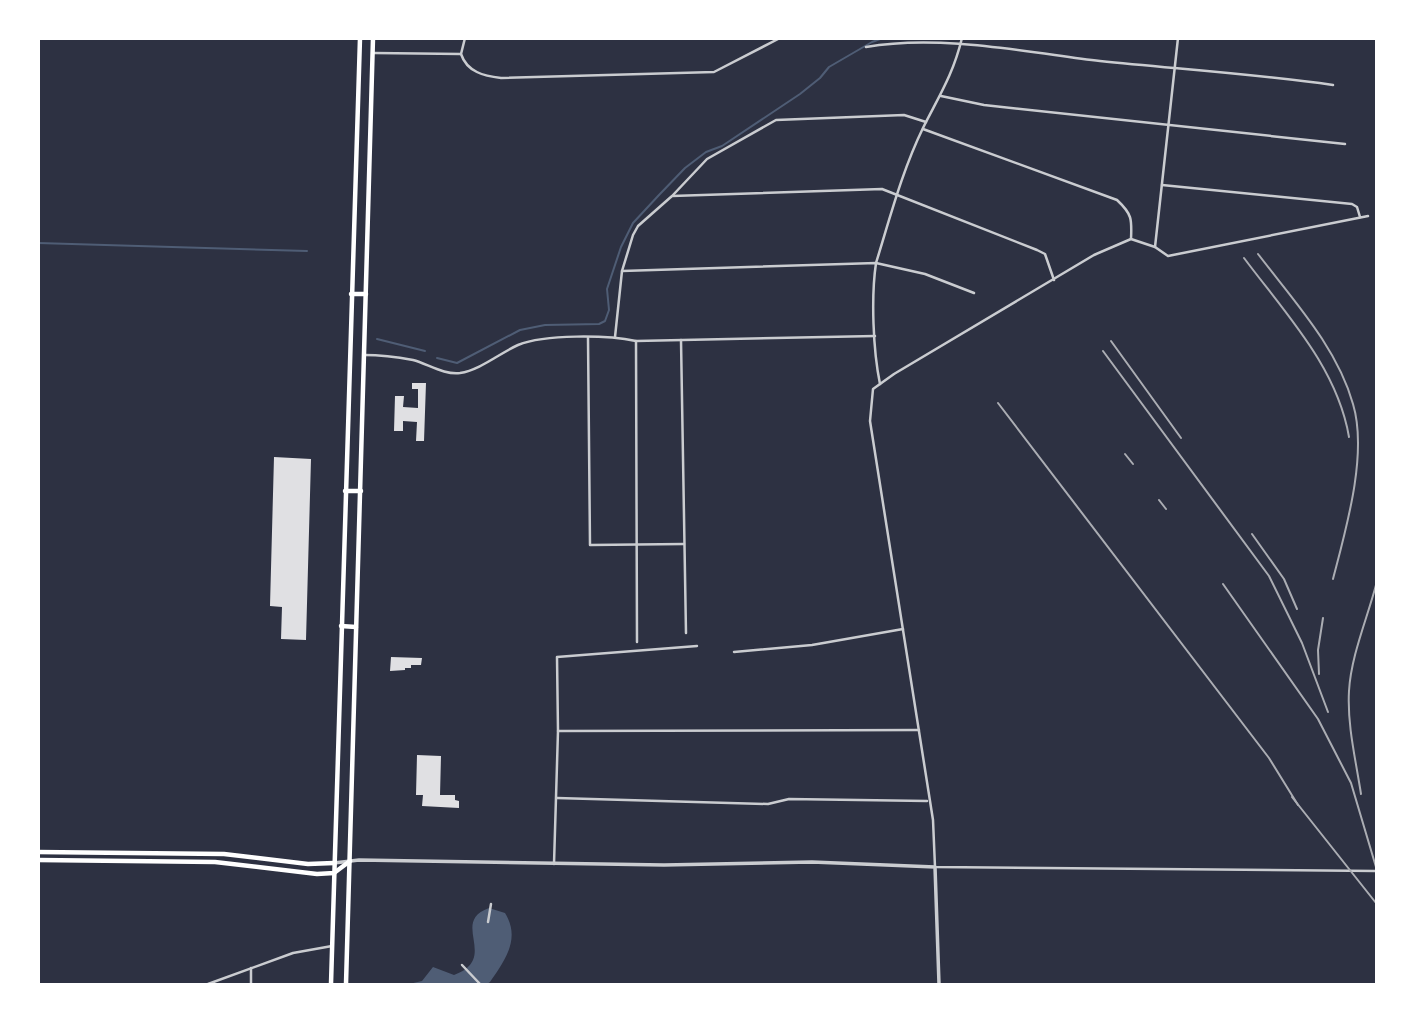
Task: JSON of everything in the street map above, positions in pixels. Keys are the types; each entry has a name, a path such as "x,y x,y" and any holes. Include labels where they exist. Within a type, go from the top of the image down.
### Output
{"main road":[{"path":"331,985 360,38"},
{"path":"346,985 373,38"},
{"path":"351,294 366,294"},
{"path":"345,491 360,491"},
{"path":"341,626 356,627"},
{"path":"38,852 224,854 308,864 334,863"},
{"path":"38,860 215,862 307,873 334,873 350,861"}],"street":[{"path":"465,38 461,54 464,61 475,72 500,78 714,72 779,38"},
{"path":"880,384 876,364 873,279 876,263 923,129 953,73 962,38"},
{"path":"1156,247 1178,38"},
{"path":"866,47 934,42 1175,69 1239,72 1333,85"},
{"path":"373,53 461,54"},
{"path":"941,96 984,105 1345,144"},
{"path":"615,337 622,271 629,245 638,226 672,196 707,159 776,120 904,115 926,122"},
{"path":"923,129 1117,200 1132,219 1131,239"},
{"path":"1162,185 1352,204 1357,207 1360,217"},
{"path":"672,196 882,189 1045,254 1054,280"},
{"path":"939,985 933,820 871,430 873,389 1094,255 1131,239 1156,247 1168,256 1368,216"},
{"path":"622,271 876,263 925,274 974,293"},
{"path":"364,355 405,359 460,373 523,343 615,337 636,341 875,336"},
{"path":"588,338 590,545 684,544"},
{"path":"681,340 686,633"},
{"path":"636,341 637,642"},
{"path":"734,652 812,645 903,629"},
{"path":"554,864 557,657 697,646"},
{"path":"558,732 919,730"},
{"path":"557,798 768,804 789,799 929,801"},
{"path":"334,863 812,862 935,867 1377,871"},
{"path":"488,922 491,904"},
{"path":"208,985 293,953 331,946"},
{"path":"461,964 480,985"},
{"path":"251,968 251,985"}],"water":[{"path":"489,908 505,913 512,932 506,957 490,982 409,984 422,981 433,967 454,975 467,968 475,950 473,922 478,914"}],"building":[{"path":"412,383 426,383 424,441 416,441 417,422 403,421 403,431 394,431 395,396 404,396 403,407 418,408 418,389 412,389"},
{"path":"274,457 311,459 306,640 281,639 282,607 270,606"},
{"path":"391,657 422,658 421,665 390,671"},
{"path":"417,755 441,756 440,795 455,795 459,808 422,806 423,795 416,795"}],"waterway":[{"path":"437,358 457,363 520,330 545,325 599,324 605,321 609,310 607,289 621,247 633,223 685,168 800,94 829,67 883,38"},
{"path":"38,243 307,251"},
{"path":"377,339 425,351"}],"railway":[{"path":"1258,254 1325,344 1346,383 1353,404 1357,424 1357,468 1349,515 1333,579"},
{"path":"1244,258 1292,320 1321,364 1343,411 1349,437"},
{"path":"1111,341 1181,438"},
{"path":"1103,351 1269,576 1302,643 1328,712"},
{"path":"998,403 1269,758 1298,805"},
{"path":"1125,454 1133,464"},
{"path":"1159,500 1166,509"},
{"path":"1252,534 1284,579 1297,609"},
{"path":"1223,584 1318,719 1351,783 1376,867"},
{"path":"1361,794 1351,730 1349,691 1356,651 1376,585"},
{"path":"1319,674 1318,650 1323,618"},
{"path":"1292,797 1376,903"}]}
